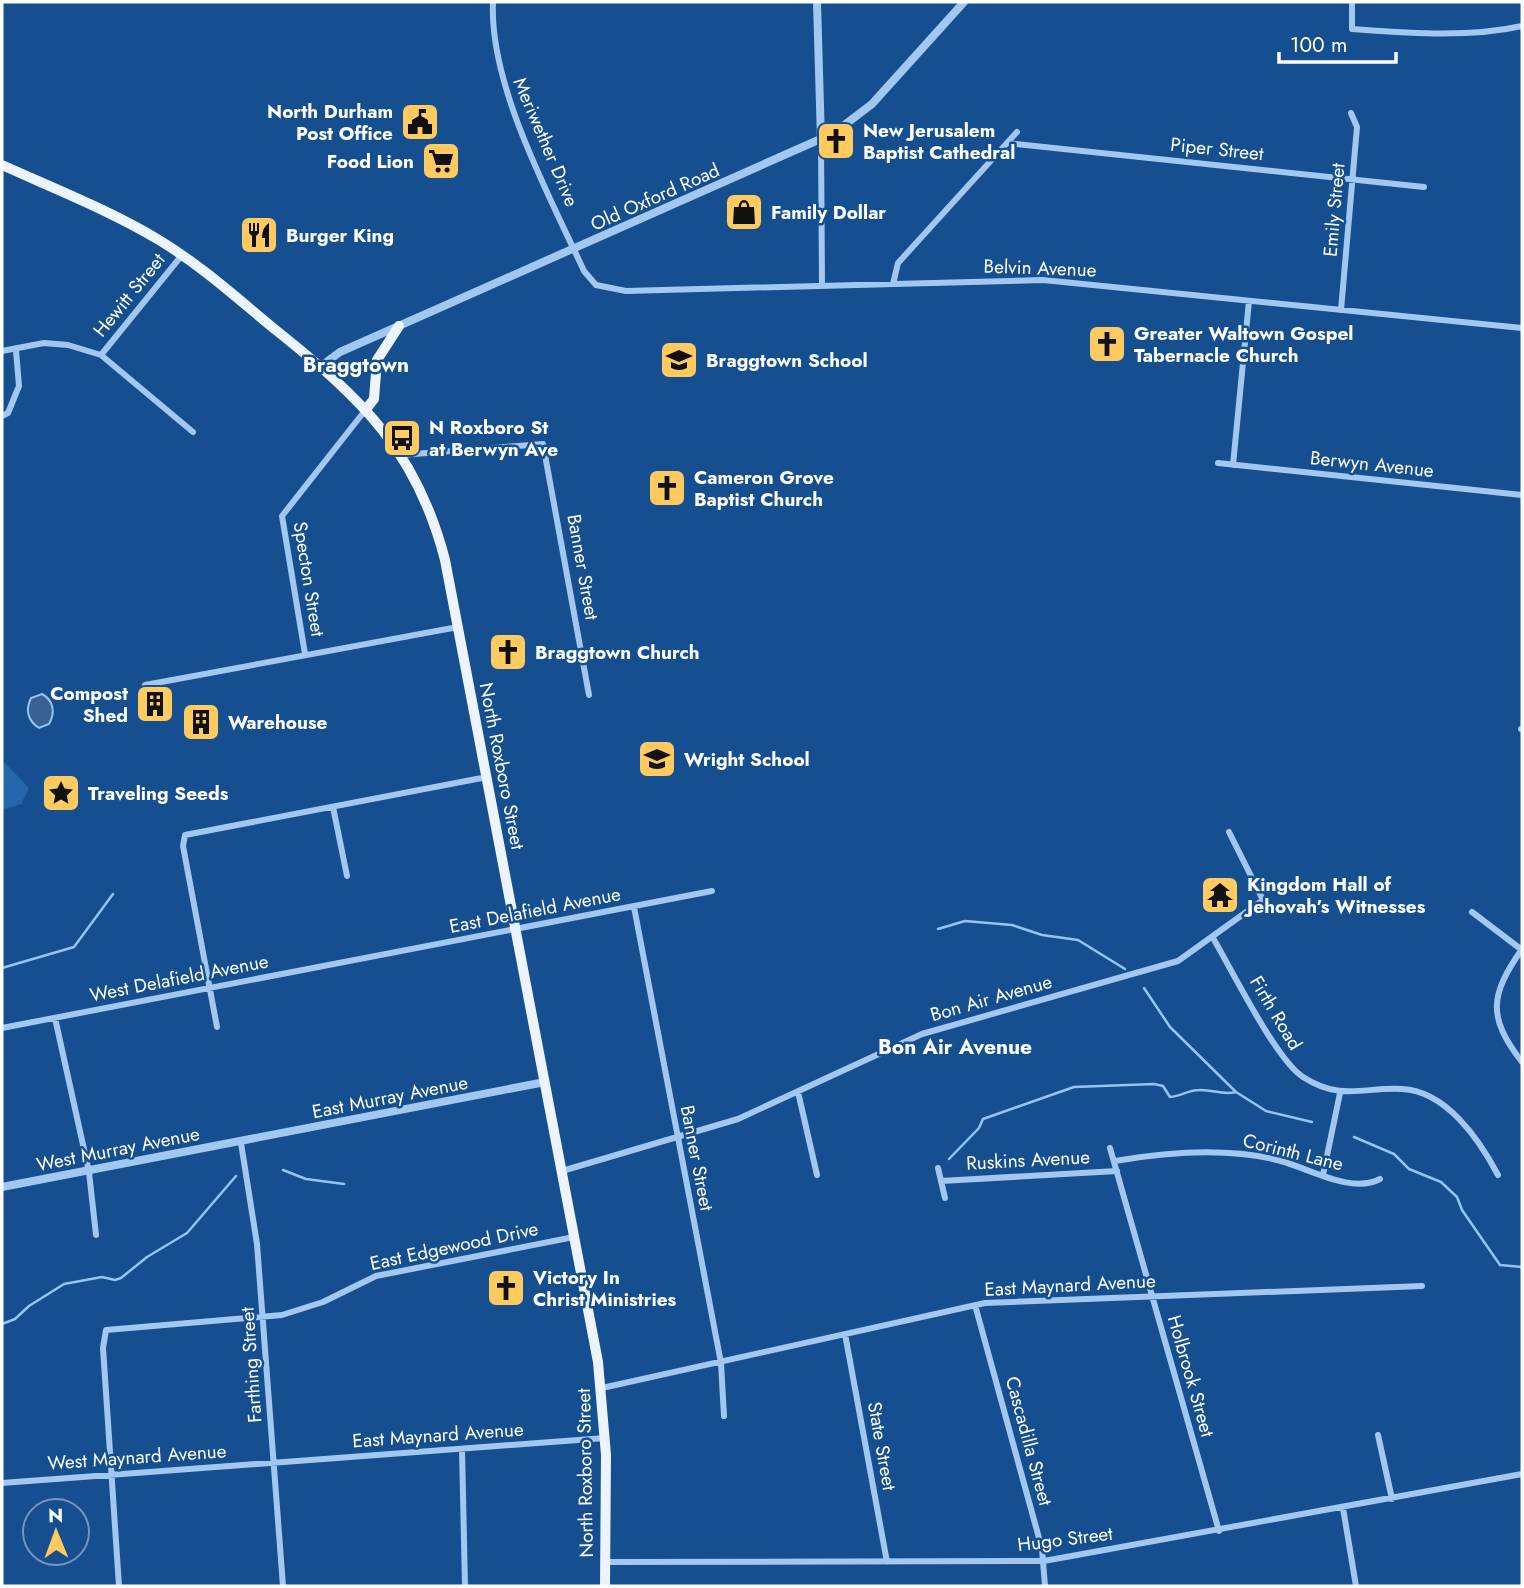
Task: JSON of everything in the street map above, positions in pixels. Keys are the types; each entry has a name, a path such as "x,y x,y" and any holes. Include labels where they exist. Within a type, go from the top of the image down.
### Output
{"main road":[{"name":"North Roxboro Street","path":"2,164 129,224 182,255 321,366 367,408 401,455 426,499 436,524 458,627 602,1388 605,1438 605,1586"},
{"path":"367,408 374,399 377,360 399,326"}],"street":[{"name":"Meriwether Drive","path":"493,2 497,56 505,89 575,250"},
{"path":"817,2 822,286"},
{"name":"Old Oxford Road","path":"321,366 335,355 399,326 821,140 848,124 872,104 964,2"},
{"path":"1352,2 1352,29 1425,33 1490,31 1522,26"},
{"name":"Emily Street","path":"1341,310 1357,127 1351,113"},
{"path":"893,284 898,263 1017,132"},
{"name":"Piper Street","path":"1007,143 1424,187"},
{"name":"Belvin Avenue","path":"575,250 591,280 610,290 1043,280 1522,328"},
{"name":"Hewitt Street","path":"101,355 182,255"},
{"path":"1233,465 1250,301"},
{"path":"2,351 44,343 68,345 101,355 193,432"},
{"path":"2,416 8,413 19,386 16,350"},
{"name":"Specton Street","path":"305,654 286,558 282,516 367,408"},
{"name":"Banner Street","path":"401,455 543,444 589,695"},
{"name":"Berwyn Avenue","path":"1218,463 1522,495"},
{"path":"145,685 458,627"},
{"path":"217,1027 183,846 185,835 487,778"},
{"path":"334,807 347,876"},
{"name":"Bon Air Avenue","path":"562,1171 738,1119 922,1034 1172,963 1213,938 1263,900 1229,832"},
{"name":"East Delafield Avenue","path":"363,960 712,891"},
{"name":"Banner Street","path":"634,907 721,1363 724,1416"},
{"path":"1472,912 1522,949 1503,979 1496,1002 1500,1030 1522,1062"},
{"name":"Firth Road","path":"1213,938 1293,1070 1323,1088 1340,1093 1403,1089 1437,1100 1451,1111 1489,1159 1498,1175"},
{"name":"West Delafield Avenue","path":"2,1028 363,960"},
{"path":"55,1018 89,1172 96,1235"},
{"name":"East Murray Avenue","path":"241,1143 545,1082"},
{"path":"798,1092 817,1175"},
{"path":"1323,1175 1340,1093"},
{"name":"West Murray Avenue","path":"2,1187 241,1143"},
{"name":"Farthing Street","path":"241,1143 257,1244 283,1586"},
{"name":"Holbrook Street","path":"1111,1149 1219,1531"},
{"name":"Corinth Lane","path":"1115,1161 1241,1153 1282,1161 1323,1175 1362,1184 1380,1179"},
{"path":"938,1168 945,1198"},
{"name":"Ruskins Avenue","path":"941,1181 1117,1171"},
{"name":"East Edgewood Drive","path":"111,1475 103,1335 111,1328 282,1315 323,1302 376,1276 575,1237"},
{"name":"East Maynard Avenue","path":"602,1388 975,1305 1035,1300 1422,1286"},
{"name":"Cascadilla Street","path":"975,1305 1044,1561 1045,1586"},
{"name":"State Street","path":"845,1335 887,1562"},
{"path":"1378,1435 1392,1499"},
{"name":"East Maynard Avenue","path":"274,1462 605,1438"},
{"path":"462,1449 464,1586"},
{"name":"West Maynard Avenue","path":"2,1483 274,1462"},
{"name":"Hugo Street","path":"605,1562 1044,1561 1522,1474"},
{"path":"111,1475 119,1586"},
{"path":"1343,1508 1356,1586"}],"shaded area":[{"path":"42,694 51,703 53,711 49,724 39,728 30,719 28,707 31,698"},
{"path":"2,760 29,788 21,804 2,810"}],"waterway":[{"path":"2,968 74,947 113,894"},
{"path":"938,929 965,921 1012,925 1042,935 1078,940 1125,969"},
{"path":"1144,988 1170,1027 1236,1092 1266,1111 1312,1122"},
{"path":"949,1159 979,1128 983,1119 1074,1087 1154,1084 1163,1086 1170,1097 1195,1090 1236,1092"},
{"path":"1354,1137 1394,1154 1409,1169 1441,1182 1457,1197 1462,1210 1500,1265 1522,1267"},
{"path":"283,1170 306,1179 344,1184"},
{"path":"2,1324 15,1319 29,1306 64,1284 102,1277 115,1280 121,1278 147,1257 187,1233 236,1176"}],"place":[{"name":"North Durham Post Office","path":"420,122"},
{"name":"New Jerusalem Baptist Cathedral","path":"836,141"},
{"name":"Food Lion","path":"441,161"},
{"name":"Family Dollar","path":"744,212"},
{"name":"Burger King","path":"259,235"},
{"name":"Greater Waltown Gospel Tabernacle Church","path":"1107,344"},
{"name":"Braggtown School","path":"679,360"},
{"name":"N Roxboro St at Berwyn Ave","path":"402,438"},
{"name":"Cameron Grove Baptist Church","path":"667,488"},
{"name":"Braggtown Church","path":"508,652"},
{"name":"Compost Shed","path":"155,704"},
{"name":"Warehouse","path":"201,722"},
{"name":"Wright School","path":"657,759"},
{"name":"Traveling Seeds","path":"61,793"},
{"name":"Kingdom Hall of Jehovah’s Witnesses","path":"1220,895"},
{"name":"Victory In Christ Ministries","path":"506,1288"}],"district":[{"name":"Braggtown","path":"356,365"},
{"name":"Bon Air Avenue","path":"955,1047"}]}
